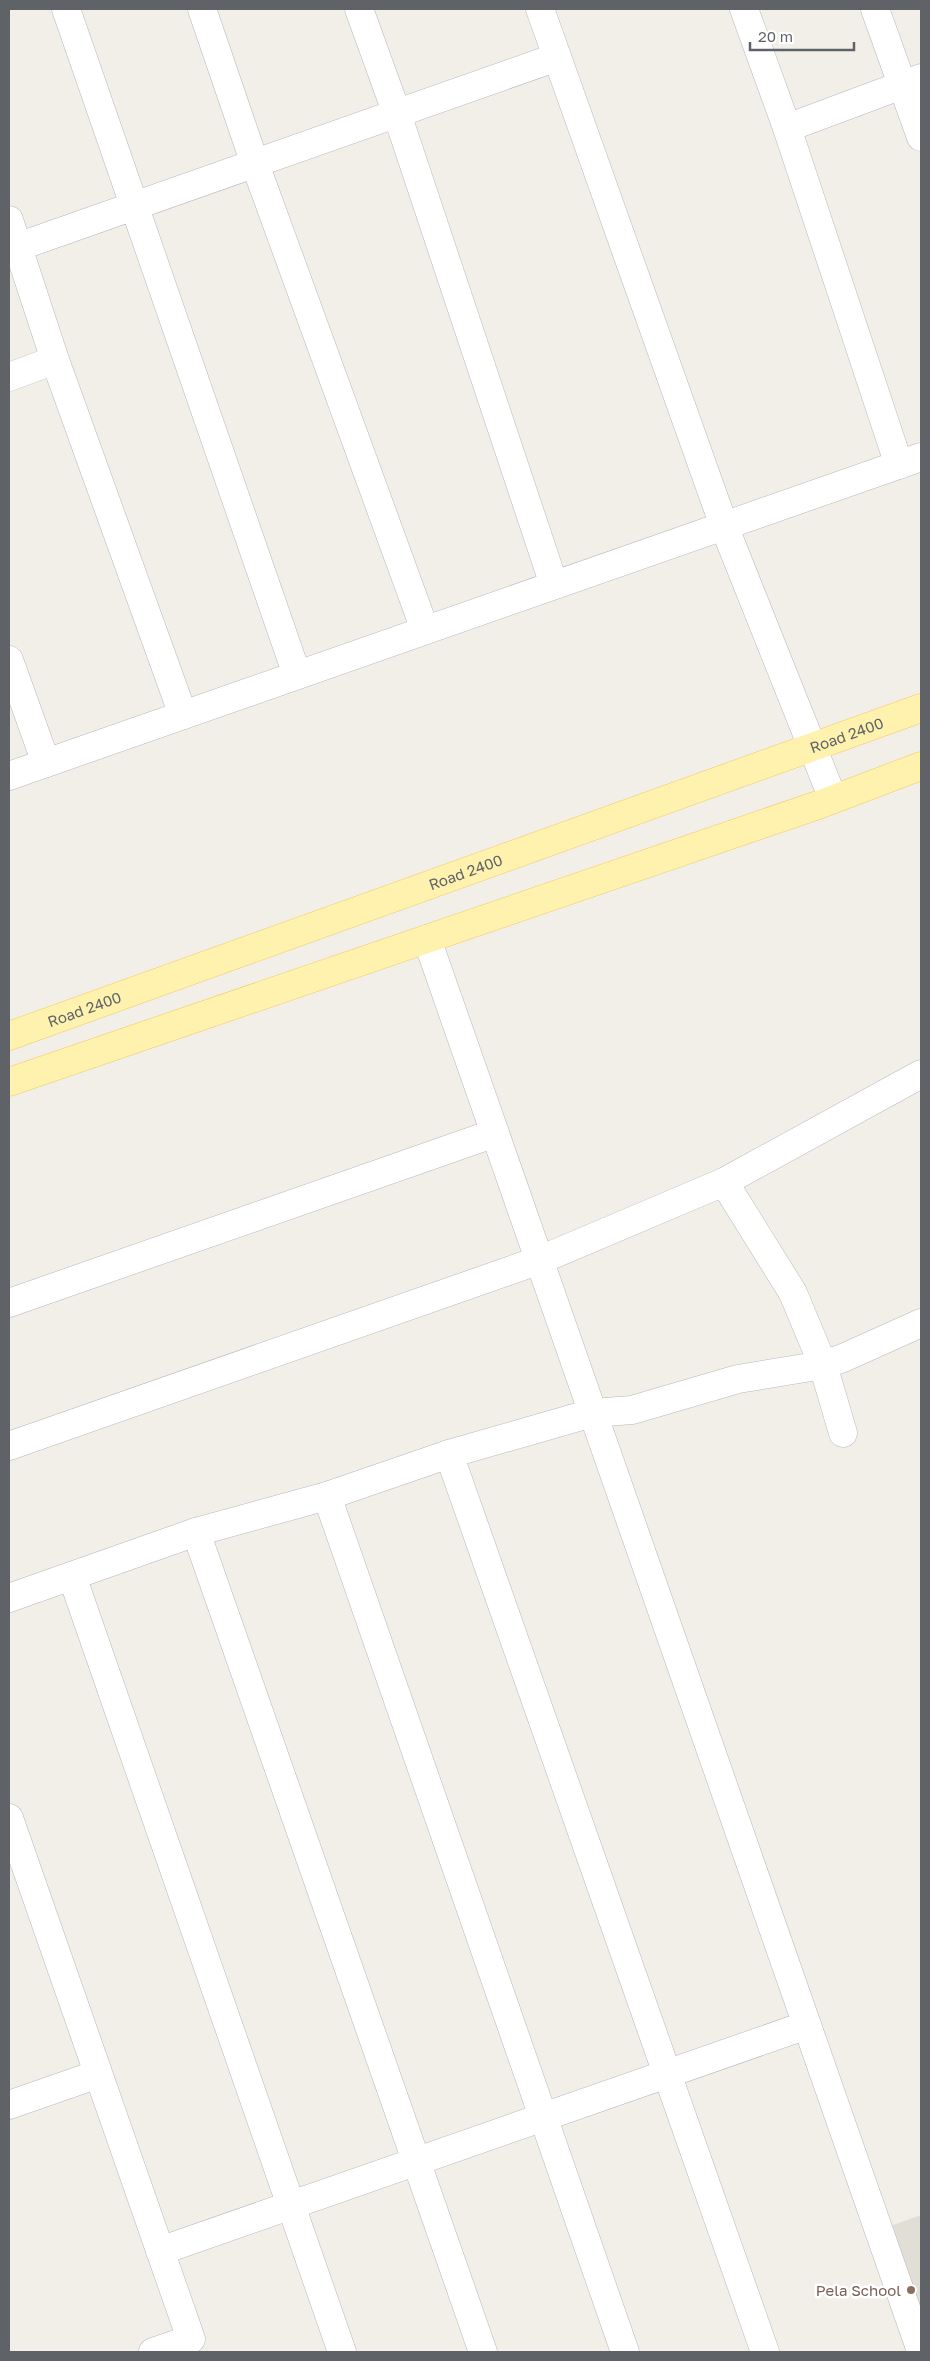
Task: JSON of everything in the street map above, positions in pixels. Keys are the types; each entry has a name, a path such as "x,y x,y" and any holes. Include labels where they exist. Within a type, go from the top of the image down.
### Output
{"main road":[{"name":"Road 2400","path":"9,1036 395,899 921,708"},
{"path":"9,1082 833,799 921,766"}],"street":[{"path":"66,9 136,206 297,675"},
{"path":"202,9 255,164 425,630"},
{"path":"359,9 397,114 554,585"},
{"path":"540,9 724,526 833,799"},
{"path":"9,776 910,461 744,9"},
{"path":"875,9 912,81 921,137"},
{"path":"14,249 557,57"},
{"path":"787,128 912,81"},
{"path":"9,220 14,249 183,715"},
{"path":"9,377 55,360"},
{"path":"9,660 46,763"},
{"path":"427,939 921,2351"},
{"path":"9,1446 540,1260 724,1182 921,1074"},
{"path":"9,1303 495,1133"},
{"path":"724,1182 793,1293 822,1365 843,1433"},
{"path":"9,1598 196,1532 327,1496 449,1454 592,1413 632,1410 738,1379 822,1365 843,1358 921,1323"},
{"path":"449,1454 765,2352"},
{"path":"327,1496 624,2352"},
{"path":"196,1532 483,2352"},
{"path":"72,1576 342,2352"},
{"path":"9,1818 193,2346 152,2352"},
{"path":"160,2251 808,2025"},
{"path":"9,2105 98,2074"}],"shaded area":[{"name":"Pela School","path":"921,2215 921,2351 879,2230"}],"place":[{"name":"Pela School","path":"911,2290"}]}
